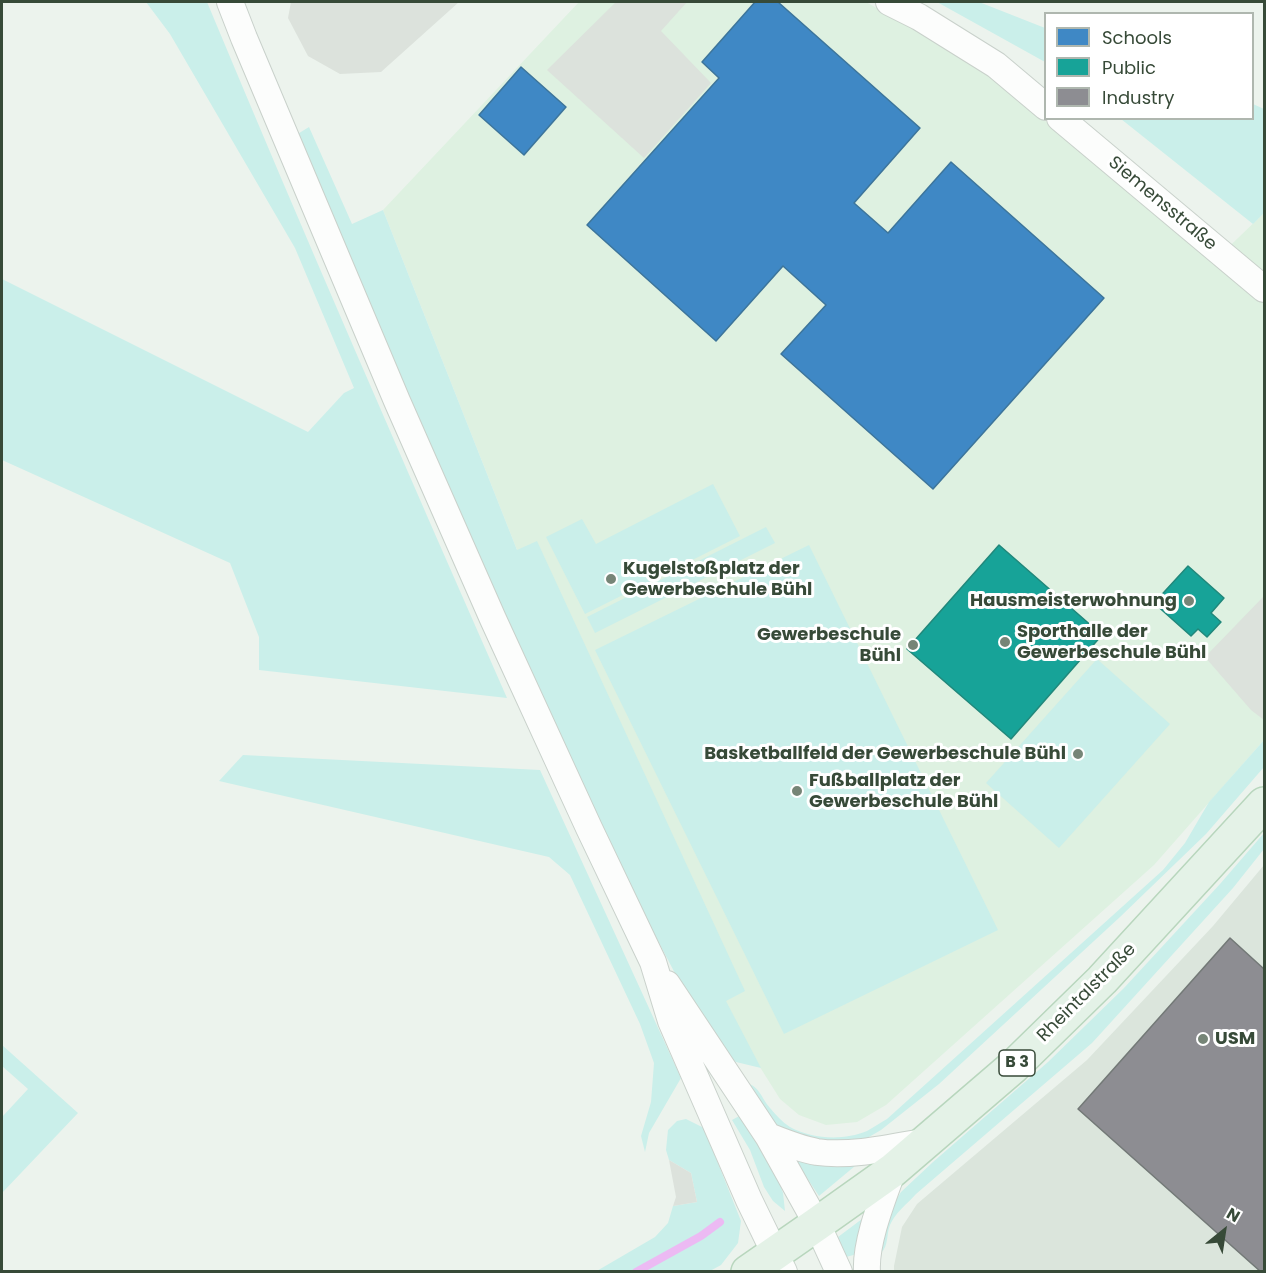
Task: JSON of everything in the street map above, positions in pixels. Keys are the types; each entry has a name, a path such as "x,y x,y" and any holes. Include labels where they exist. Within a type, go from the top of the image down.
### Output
{"main road":[{"name":"Rheintalstraße","path":"748,1272 779,1263 817,1224 893,1170 1014,1066 1102,980 1264,804"}],"street":[{"path":"230,2 396,401 507,651 653,962 768,1136 817,1224 839,1272"},
{"path":"890,2 919,17 996,65 1044,105"},
{"name":"Siemensstraße","path":"1062,120 1264,289"},
{"path":"653,962 671,1021 779,1263"},
{"path":"768,1136 816,1152 836,1153 928,1141"},
{"path":"867,1272 866,1264 872,1233 893,1170"}],"shaded area":[{"path":"146,2 207,2 355,350 507,698 259,670 259,637 230,563 2,460 2,279 308,432 344,393 354,388 295,248 170,34"},
{"path":"291,2 459,2 381,72 340,74 308,56 288,18"},
{"name":"Gewerbeschule Bühl","path":"579,2 866,2 959,55 1008,89 1212,263 1264,213 1264,740 1154,865 886,1105 857,1122 826,1125 799,1115 780,1099 753,1056 725,1001 517,550 383,210"},
{"path":"616,2 687,2 661,31 711,83 644,158 547,70"},
{"path":"937,2 979,2 1044,28 1044,61"},
{"path":"1254,104 1264,109 1264,213 1253,224 1122,120 1254,120"},
{"path":"309,127 352,224 383,210 517,550 537,541 745,991 726,1001 761,1068 736,1062 720,1050 699,1019 614,857 520,659 296,135"},
{"name":"Kugelstoßplatz der Gewerbeschule Bühl","path":"713,484 740,536 585,614 546,537 582,519 596,544"},
{"path":"766,527 775,543 595,633 587,617"},
{"name":"Fußballplatz der Gewerbeschule Bühl","path":"809,545 998,930 784,1034 595,650"},
{"path":"1264,596 1264,720 1251,710 1205,657"},
{"name":"Basketballfeld der Gewerbeschule Bühl","path":"1097,659 1170,724 1059,848 986,783"},
{"path":"1264,740 1264,767 1206,834 1120,917 939,1084 881,1130 862,1141 815,1145 772,1126 740,1082 752,1085 787,1125 808,1134 828,1137 848,1136 867,1131 887,1119 1163,870 1185,843 1209,802"},
{"path":"243,755 540,770 681,1078 649,1133 645,1152 641,1136 651,1102 654,1063 640,1024 570,875 549,857 219,781"},
{"path":"1264,833 1264,849 1233,888 1092,1043 901,1209 890,1225 885,1247 881,1253 884,1219 901,1192 1048,1062 1124,988"},
{"path":"1264,865 1264,1271 894,1272 902,1227 917,1204 1087,1060 1213,926"},
{"path":"2,1045 78,1113 2,1193 2,1117 28,1089 2,1066"},
{"path":"741,1115 779,1181 785,1211 773,1201 764,1187 750,1150 732,1120"},
{"path":"686,1119 704,1128 741,1221 738,1243 721,1265 710,1271 595,1272 655,1237 668,1223 673,1206 697,1202 691,1173 669,1160 666,1150 668,1130 677,1121"},
{"path":"669,1160 691,1173 697,1202 673,1206 676,1197"},
{"path":"795,1160 861,1161 819,1196"},
{"path":"866,1216 857,1254 846,1257 838,1237"}],"building: Schools":[{"path":"755,2 778,2 920,128 854,203 888,233 951,162 1104,298 933,489 781,354 826,305 783,266 716,341 587,225 719,78 702,62"},
{"path":"521,67 566,107 524,155 479,115"}],"building: Public":[{"name":"Sporthalle der Gewerbeschule Bühl","path":"999,545 1102,635 1011,739 907,649"},
{"name":"Hausmeisterwohnung","path":"1188,566 1224,598 1211,613 1221,622 1207,637 1198,629 1191,636 1154,603"}],"building: Industry":[{"name":"USM","path":"1230,938 1264,969 1264,1272 1261,1272 1078,1109"}],"waterway":[{"path":"636,1272 701,1236 720,1222"}],"place":[{"name":"Kugelstoßplatz der Gewerbeschule Bühl","path":"611,579"},
{"name":"Hausmeisterwohnung","path":"1189,601"},
{"name":"Sporthalle der Gewerbeschule Bühl","path":"1005,642"},
{"name":"Gewerbeschule Bühl","path":"913,645"},
{"name":"Basketballfeld der Gewerbeschule Bühl","path":"1078,754"},
{"name":"Fußballplatz der Gewerbeschule Bühl","path":"797,791"},
{"name":"USM","path":"1203,1039"}]}
